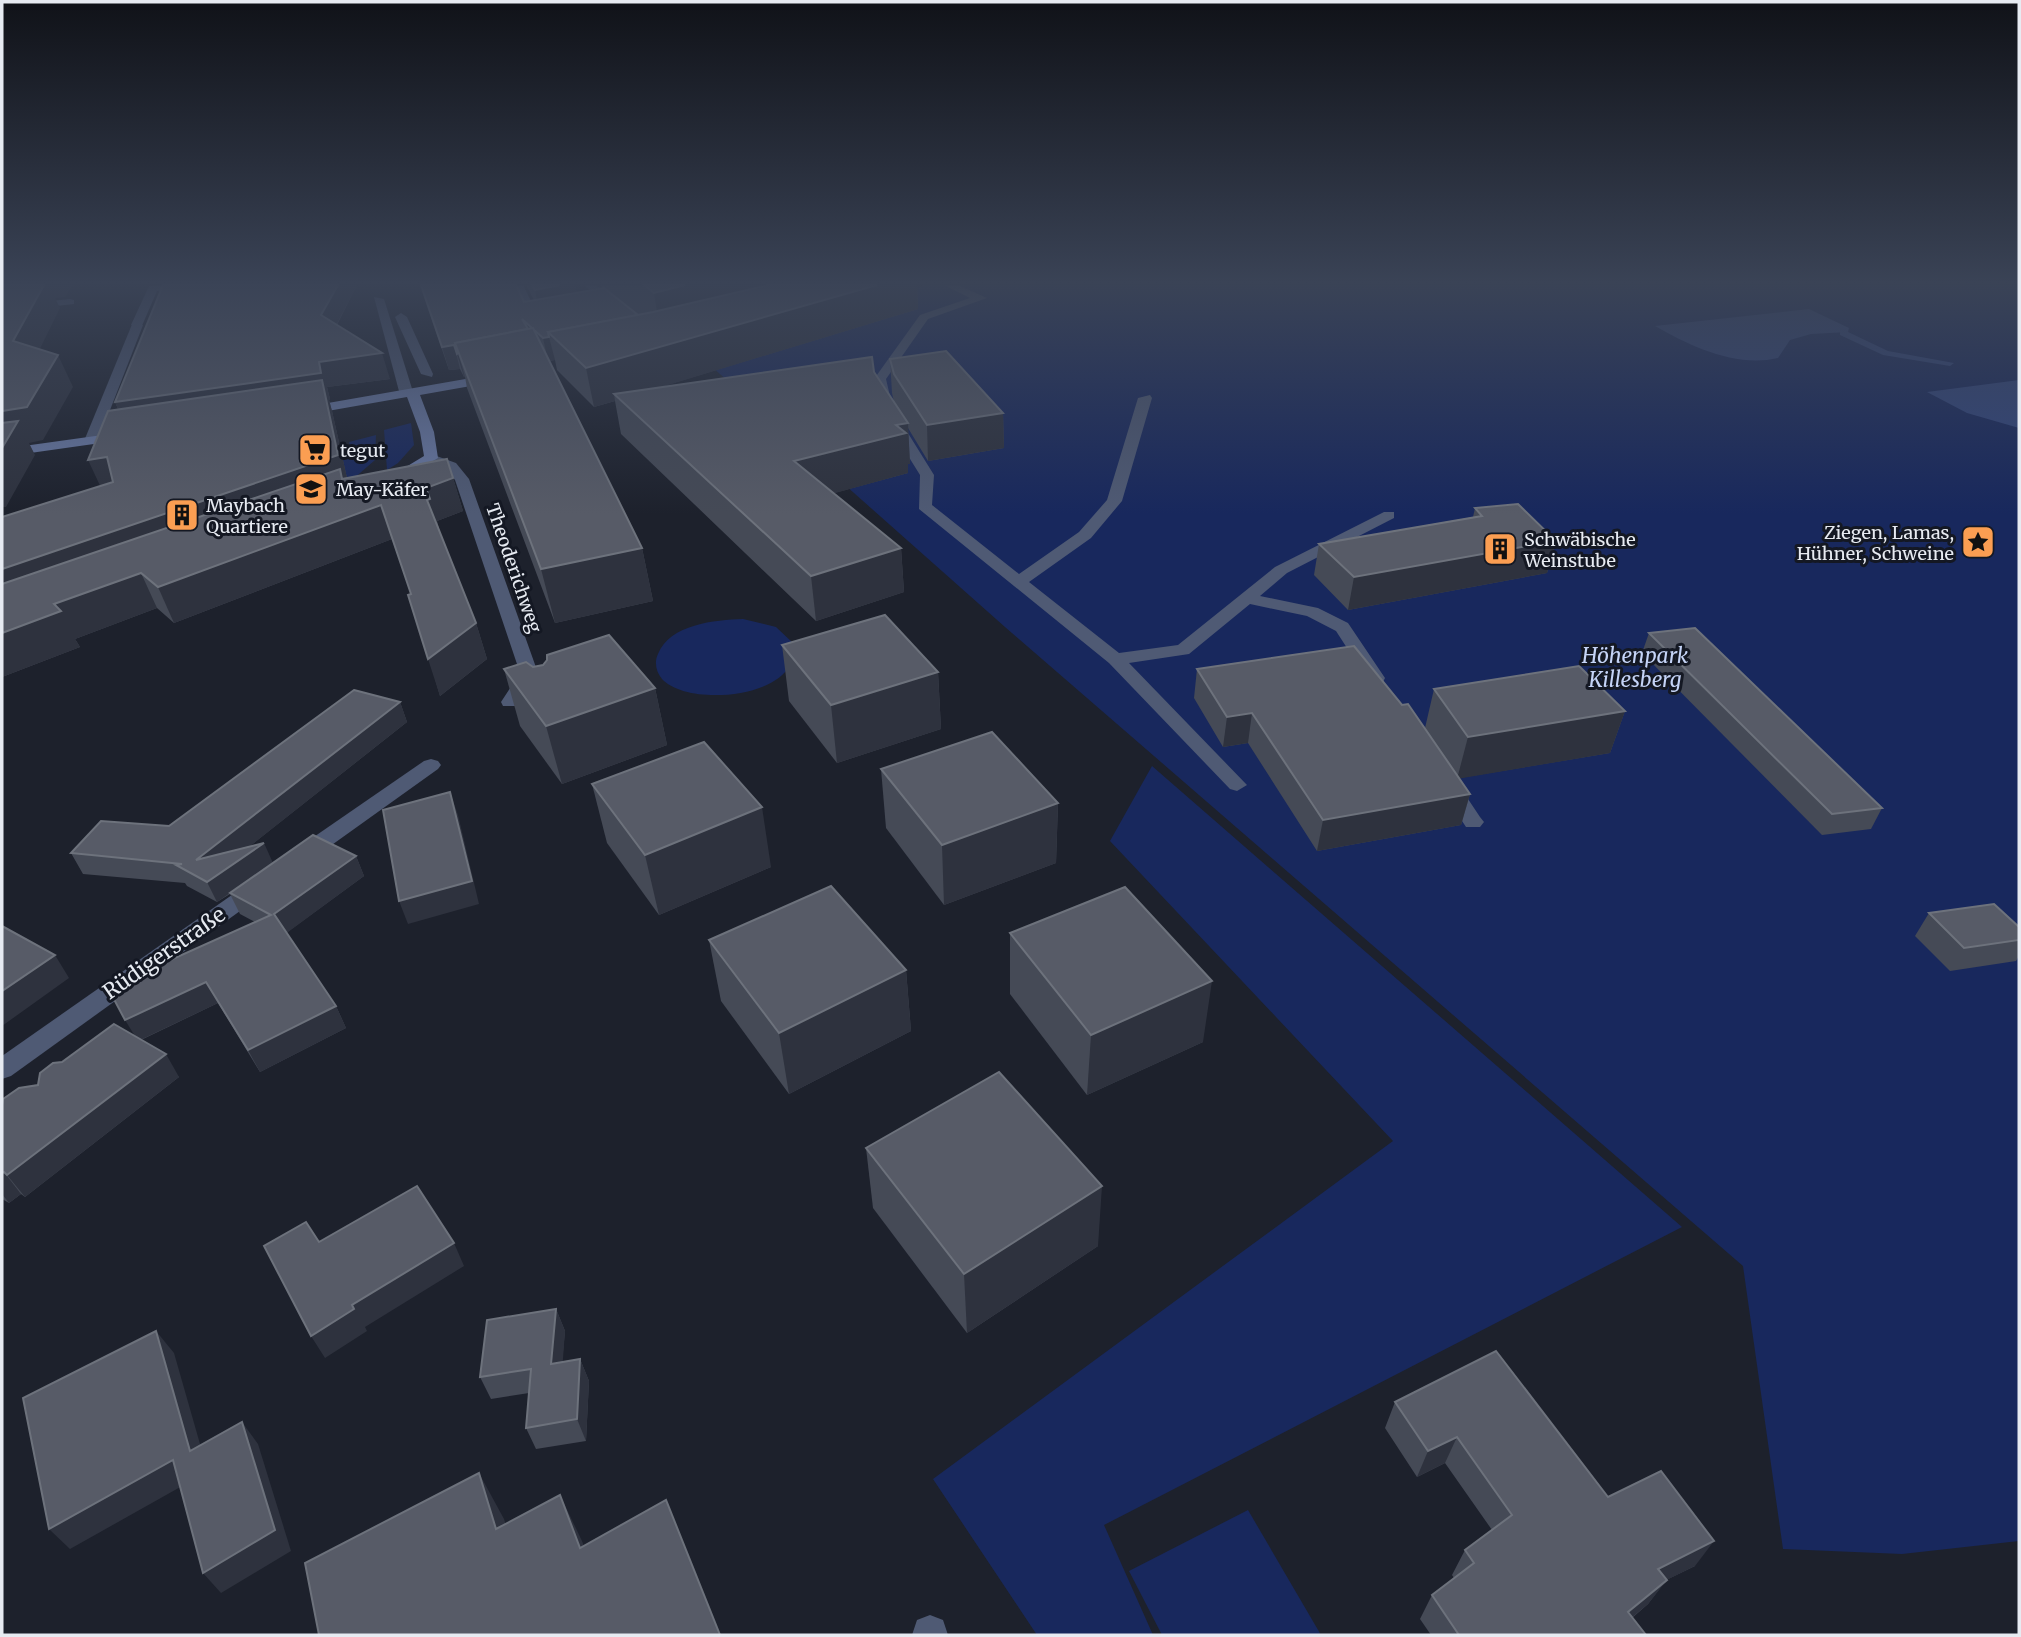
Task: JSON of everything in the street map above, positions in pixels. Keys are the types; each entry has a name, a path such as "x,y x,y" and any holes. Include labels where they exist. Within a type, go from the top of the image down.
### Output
{"main road":[{"path":"284,414 410,395 509,375"},
{"path":"382,484 415,471 431,458 427,432 410,395"},
{"path":"2,453 146,433"}],"street":[{"path":"90,440 122,361"},
{"path":"399,361 410,395"},
{"path":"421,361 427,374"},
{"path":"892,361 880,379 886,409 928,475 924,506 1115,659 1237,785"},
{"path":"1019,583 1085,535 1114,501 1145,398"},
{"name":"Theoderichweg","path":"431,458 451,466 462,479 539,694"},
{"path":"1115,659 1183,650 1282,570 1389,515"},
{"path":"1246,598 1312,612 1342,627 1388,696"},
{"path":"510,702 530,673"},
{"name":"Rüdigerstraße","path":"2,1069 430,765"},
{"path":"1442,776 1473,822"}],"green space":[{"name":"Höhenpark Killesberg","path":"706,361 2019,361 2019,1541 1902,1554 1783,1549 1743,1266 1005,627"},
{"path":"411,423 414,445 398,463 387,470 384,430"},
{"path":"376,435 375,460 352,480 346,476 343,460 353,458 349,442"},
{"path":"743,619 776,627 794,644 791,663 781,676 748,691 709,695 690,693 662,679 656,667 657,657 672,636 694,626"},
{"path":"1152,766 1682,1227 1104,1525 1153,1635 1037,1635 933,1479 1393,1141 1110,841"},
{"path":"1248,1510 1321,1635 1162,1635 1129,1571"}],"shaded area":[{"path":"2019,380 2019,428 1967,413 1927,392"}],"building":[{"path":"2,361 54,361 27,407 2,411"},
{"path":"132,361 323,361 319,362 321,373 115,402"},
{"path":"462,361 550,361 642,548 541,569"},
{"path":"579,361 609,361 586,368"},
{"path":"841,361 873,361 874,372 908,423 896,425 906,433 794,461 901,548 811,576 614,394"},
{"path":"891,361 956,361 1003,413 927,425 894,374"},
{"path":"322,380 338,455 2,569 2,517 113,482 107,457 88,460 108,411"},
{"path":"18,421 2,448 2,423"},
{"path":"447,459 453,478 426,488 430,499 427,500 476,623 428,659 408,595 411,594 381,505 158,587 141,573 54,604 61,611 2,633 2,584 340,469 342,479"},
{"path":"1518,504 1556,541 1354,577 1319,544 1482,516 1475,508"},
{"path":"885,615 938,672 831,705 782,645"},
{"path":"1695,628 1882,808 1832,814 1649,633"},
{"path":"609,635 655,688 546,726 504,669 526,662 533,667 543,665 547,655"},
{"path":"1354,646 1402,705 1408,704 1470,794 1323,820 1252,713 1227,717 1197,669"},
{"path":"1579,666 1625,711 1468,737 1434,689"},
{"path":"354,690 400,702 196,860 264,843 207,882 176,865 182,864 71,853 101,821 169,826"},
{"path":"992,732 1058,803 942,845 881,769"},
{"path":"704,742 762,807 645,855 592,784"},
{"path":"450,792 472,881 399,901 383,810"},
{"path":"313,835 356,856 274,914 336,1006 248,1050 206,982 125,1020 108,988 271,915 230,893"},
{"path":"831,886 906,970 779,1033 709,940"},
{"path":"1125,887 1212,981 1091,1035 1010,933"},
{"path":"1994,904 2019,927 2019,940 1964,948 1929,913"},
{"path":"2,926 55,955 2,991"},
{"path":"114,1024 166,1054 7,1175 2,1173 3,1099 19,1088 38,1085 40,1073 53,1063 62,1062"},
{"path":"999,1072 1102,1186 964,1274 866,1148"},
{"path":"417,1186 454,1243 352,1305 354,1309 311,1336 264,1246 306,1222 319,1242"},
{"path":"556,1309 551,1364 580,1359 577,1419 526,1428 531,1369 480,1377 487,1320"},
{"path":"156,1331 190,1451 242,1422 275,1530 203,1573 173,1460 49,1529 23,1398"},
{"path":"1496,1351 1608,1497 1661,1471 1714,1541 1658,1569 1667,1580 1628,1612 1646,1635 1459,1635 1432,1595 1474,1563 1465,1550 1512,1515 1457,1437 1428,1451 1395,1402"},
{"path":"479,1473 496,1529 560,1495 580,1548 666,1500 720,1635 319,1635 305,1563"}],"waterway":[{"path":"1940,361 1950,363"}],"place":[{"name":"tegut","path":"315,450"},
{"name":"May-Käfer","path":"311,489"},
{"name":"Maybach Quartiere","path":"182,515"},
{"name":"Ziegen, Lamas, Hühner, Schweine","path":"1978,542"},
{"name":"Schwäbische Weinstube","path":"1500,549"}]}
